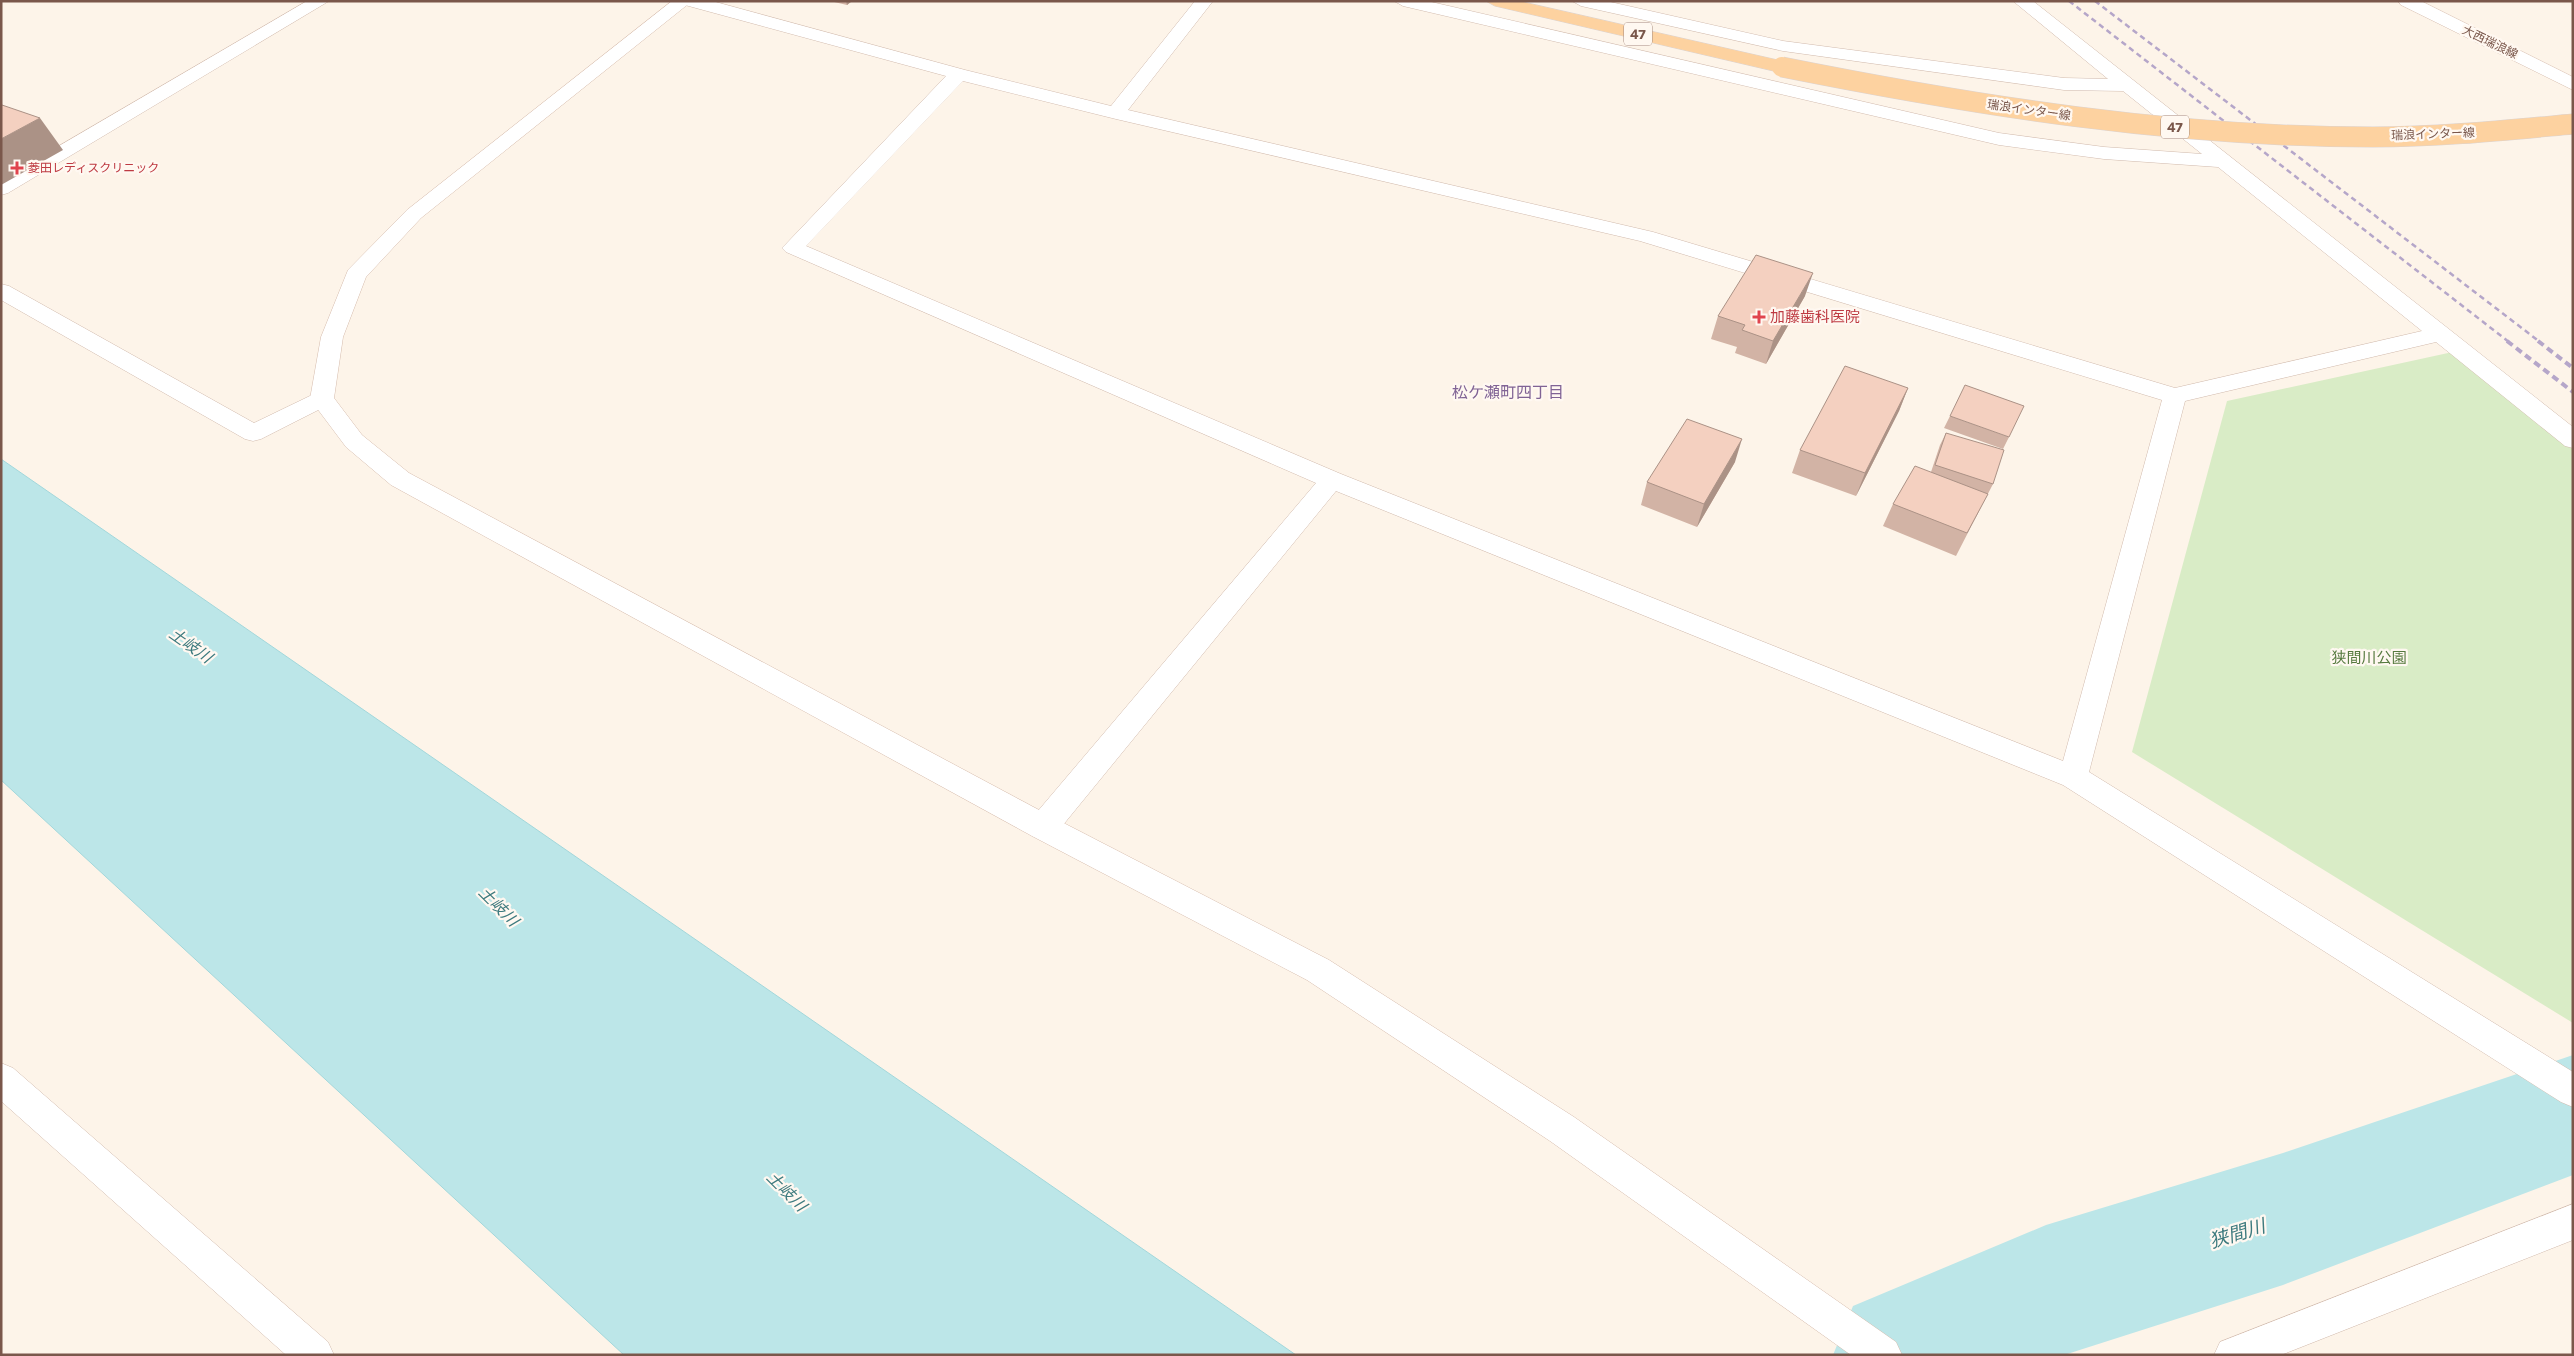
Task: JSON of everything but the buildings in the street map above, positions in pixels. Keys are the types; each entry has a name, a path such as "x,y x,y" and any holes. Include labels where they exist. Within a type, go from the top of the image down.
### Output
{"main road":[{"name":"瑞浪インター線","path":"1495,1 1782,67 1905,93 2033,112 2255,134 2380,136 2507,132 2573,124"}],"street":[{"path":"1,190 320,1"},
{"path":"682,1 414,214 356,275 332,337 322,399 354,440 400,480 1043,827 1318,970 1562,1129 1883,1355"},
{"path":"691,1 959,74 1116,113 1646,236 2175,396 2441,334"},
{"path":"1116,113 1204,1"},
{"path":"1403,1 1999,139 2104,154 2226,162"},
{"path":"1581,1 1783,46 2064,84 2125,85"},
{"path":"2022,1 2125,85 2226,162 2573,440"},
{"name":"大西瑞浪線","path":"2407,1 2573,84"},
{"path":"959,74 793,248 1332,480 2073,777 2573,1091"},
{"path":"1,291 253,433 322,399"},
{"path":"2073,777 2175,396"},
{"path":"1043,827 1332,480"},
{"path":"1,1079 315,1355"},
{"path":"2233,1355 2573,1222"}],"green space":[{"name":"狭間川公園","path":"2471,348 2573,429 2573,1023 2132,752 2227,401"}],"water":[{"name":"土岐川","path":"1,459 1296,1355 624,1355 1,780"}],"waterway":[{"name":"狭間川","path":"1902,1355 2046,1293 2283,1219 2573,1115"}],"railway":[{"path":"2069,1 2509,342"},
{"path":"2095,1 2540,342"},
{"path":"2507,341 2573,392"},
{"path":"2538,341 2573,368"}],"place":[{"name":"菱田レディスクリニック","path":"17,168"},
{"name":"加藤歯科医院","path":"1759,317"}],"district":[{"name":"松ケ瀬町四丁目","path":"1508,392"}]}
